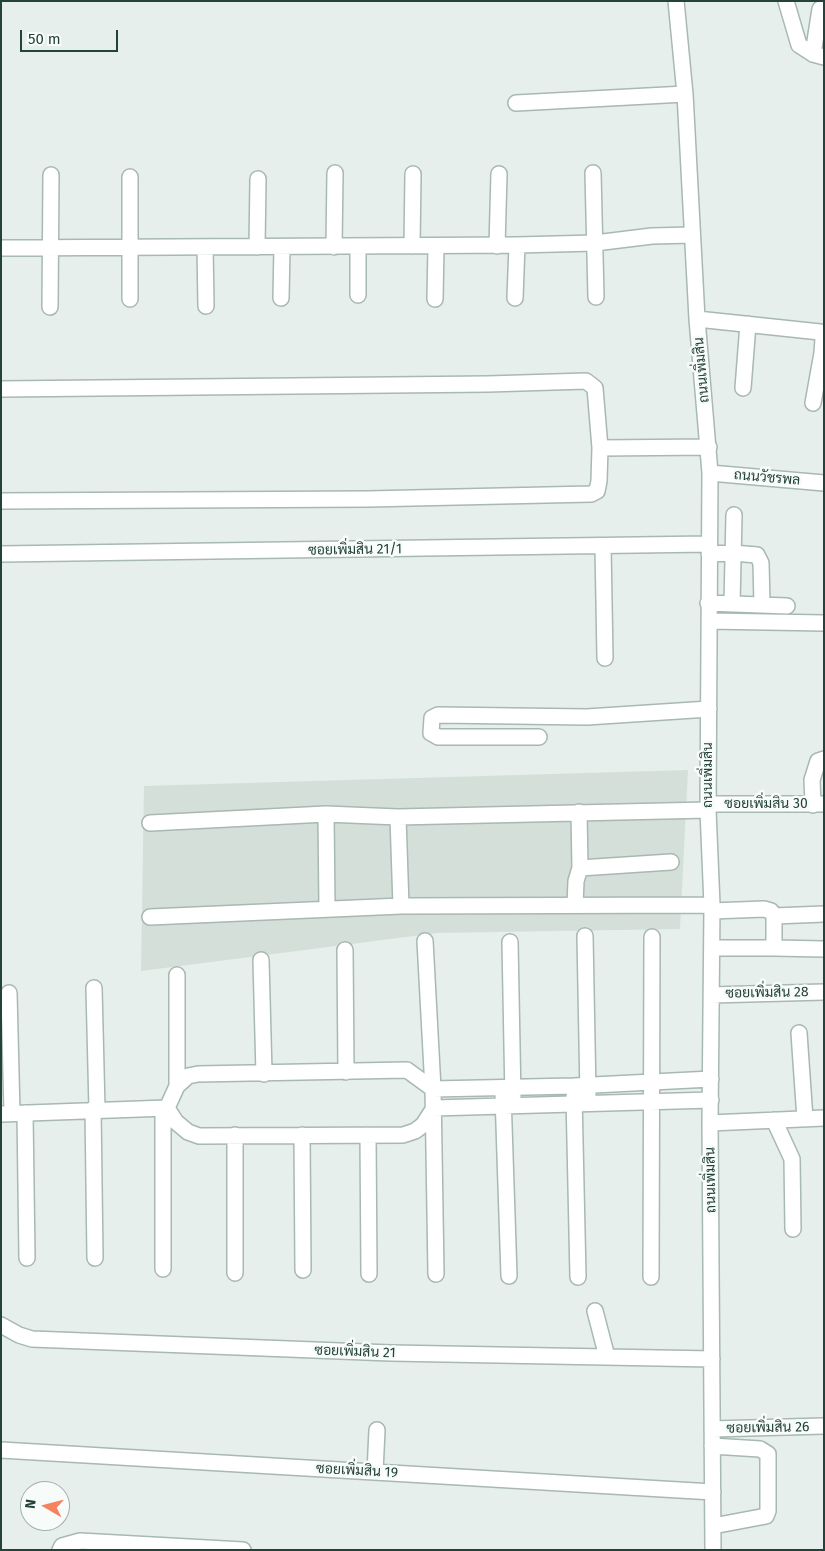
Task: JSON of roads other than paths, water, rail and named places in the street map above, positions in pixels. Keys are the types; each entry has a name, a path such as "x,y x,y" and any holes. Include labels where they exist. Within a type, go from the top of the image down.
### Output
{"street":[{"name":"ถนนเพิ่มสิน","path":"676,1 685,94 697,319 710,473 708,549 708,807 712,908 710,1124 713,1550"},
{"path":"786,1 799,46 819,56 820,9"},
{"path":"516,102 685,94"},
{"path":"334,247 336,173"},
{"path":"593,173 596,297"},
{"path":"412,246 413,174"},
{"path":"497,246 499,174"},
{"path":"50,307 51,175"},
{"path":"130,177 130,299"},
{"path":"257,247 258,179"},
{"path":"1,248 517,246 596,243 652,236 692,235"},
{"path":"358,246 358,296"},
{"path":"435,299 436,246"},
{"path":"515,298 517,246"},
{"path":"206,247 206,306"},
{"path":"281,298 282,247"},
{"path":"697,319 820,332 823,339 822,354 813,403"},
{"path":"743,388 748,324"},
{"path":"1,389 488,384 586,381 595,388 600,448 599,481 597,491 591,494 358,499 1,500"},
{"path":"600,448 709,447"},
{"name":"ถนนวัชรพล","path":"710,473 824,483"},
{"path":"732,604 734,515"},
{"path":"603,546 605,658"},
{"name":"ซอยเพิ่มสิน 21/1","path":"1,554 603,546 708,549 753,554 760,558 762,604"},
{"path":"708,603 787,606"},
{"path":"709,621 824,623"},
{"path":"539,737 438,737 432,733 432,718 438,714 587,717 709,709"},
{"path":"818,804 812,780 818,761 824,759"},
{"name":"ซอยเพิ่มสิน 30","path":"150,823 326,814 398,817 818,804"},
{"path":"576,905 576,881 580,868 579,812"},
{"path":"326,814 327,908"},
{"path":"398,817 401,906"},
{"path":"580,868 671,862"},
{"path":"150,916 401,906 576,905 764,909 771,911 774,916 774,948"},
{"path":"774,916 824,914"},
{"path":"578,1277 586,936"},
{"path":"651,1276 652,937"},
{"path":"425,940 434,1108 436,1274"},
{"path":"509,1276 507,1088 510,942"},
{"path":"712,948 824,949"},
{"path":"345,950 346,1072"},
{"path":"261,960 264,1074"},
{"path":"177,975 177,1086"},
{"path":"94,988 95,1258"},
{"name":"ซอยเพิ่มสิน 28","path":"711,995 824,992"},
{"path":"9,993 13,1113 27,1258"},
{"path":"799,1033 805,1119"},
{"path":"163,1269 165,1108 177,1086 188,1076 198,1074 407,1070 433,1089 581,1086 711,1079"},
{"path":"434,1108 711,1100"},
{"path":"165,1108 176,1122 188,1132 199,1136 403,1135 415,1131 423,1125 434,1108"},
{"path":"13,1113 165,1108"},
{"path":"710,1124 824,1118"},
{"path":"774,1120 792,1158 793,1229"},
{"path":"235,1135 235,1273"},
{"path":"302,1135 303,1270"},
{"path":"368,1135 370,1274"},
{"path":"595,1311 607,1357"},
{"name":"ซอยเพิ่มสิน 21","path":"1,1325 19,1335 32,1339 391,1353 712,1359"},
{"name":"ซอยเพิ่มสิน 26","path":"712,1429 824,1426"},
{"path":"375,1472 377,1430"},
{"path":"712,1446 760,1449 768,1454 768,1511 766,1516 713,1526"},
{"name":"ซอยเพิ่มสิน 19","path":"1,1450 713,1492"},
{"path":"60,1550 62,1546 80,1541 243,1550"}]}
